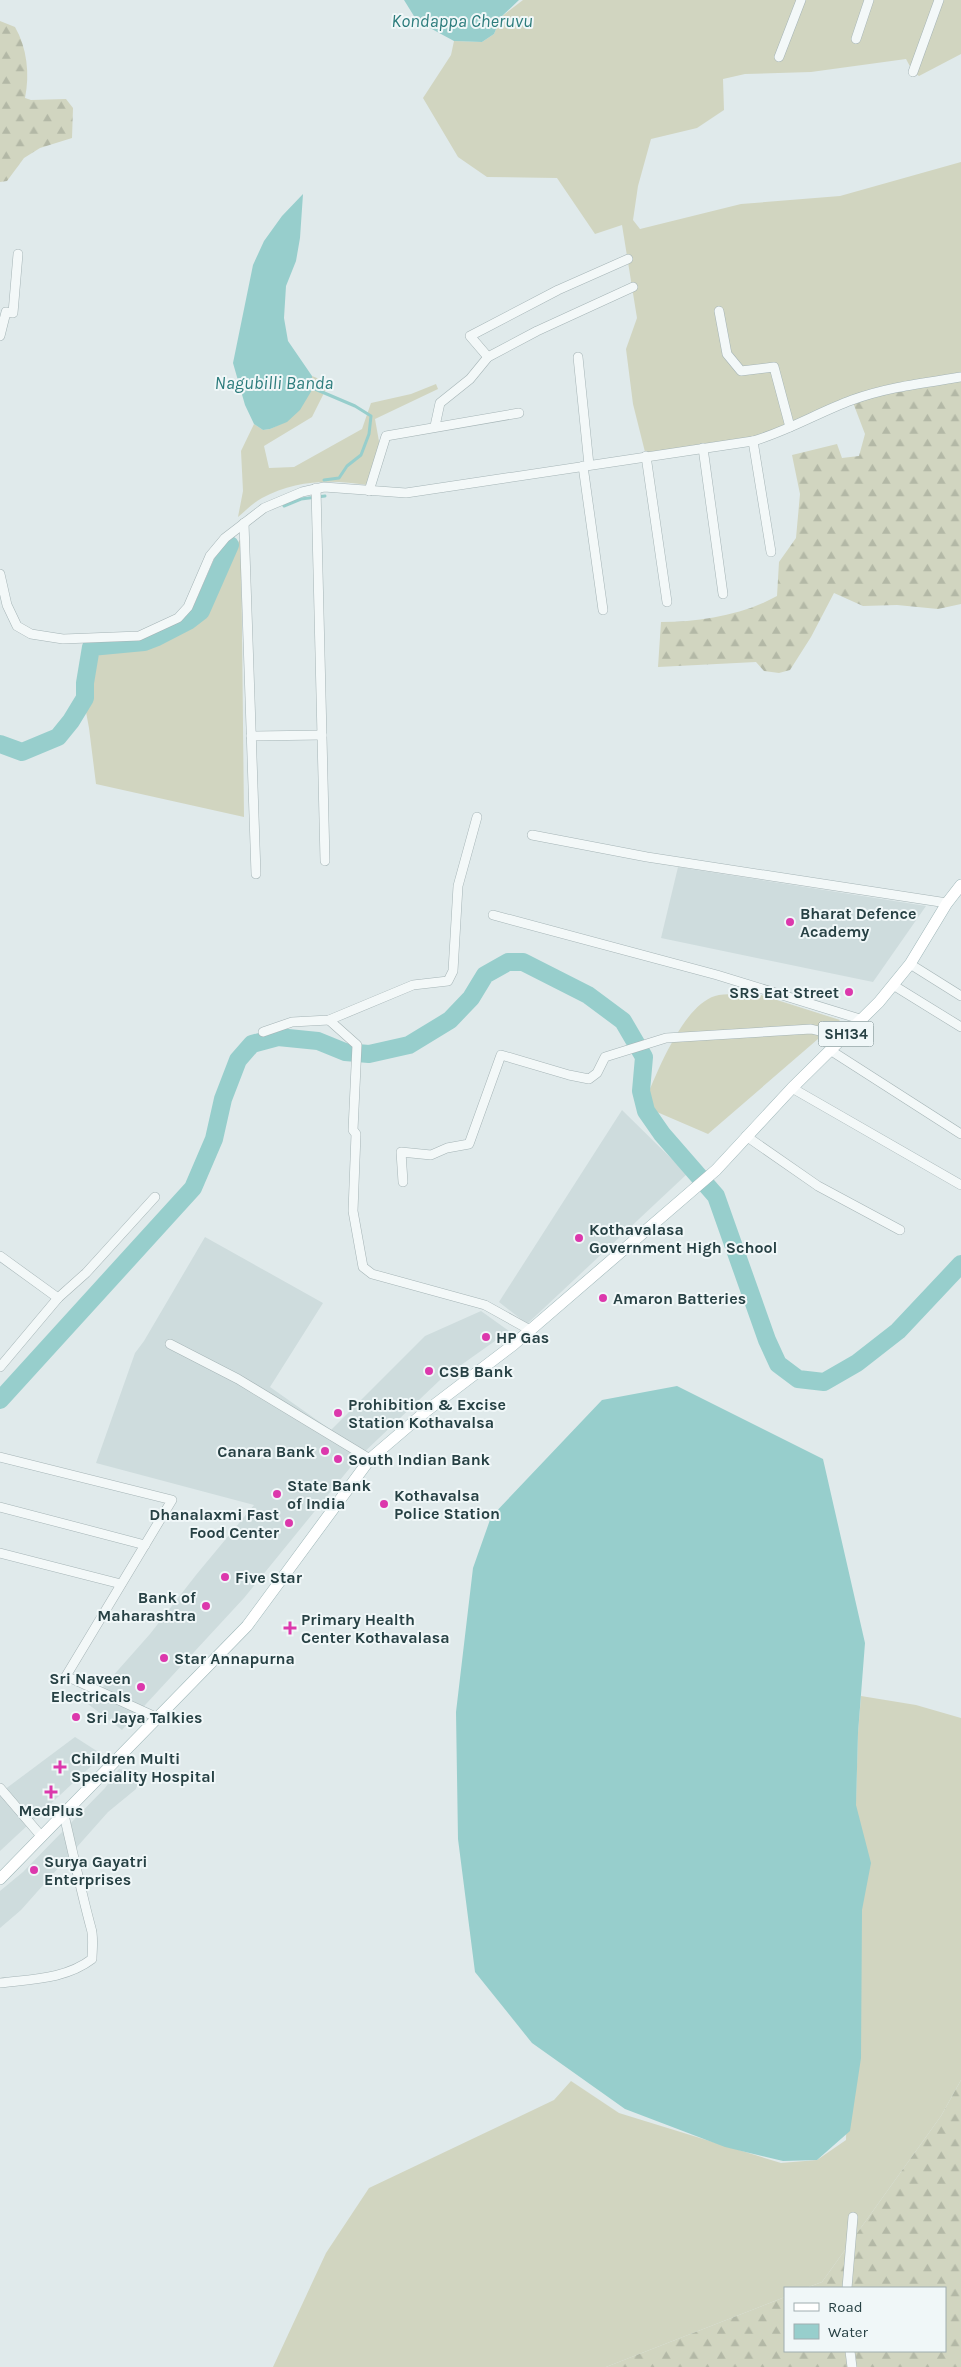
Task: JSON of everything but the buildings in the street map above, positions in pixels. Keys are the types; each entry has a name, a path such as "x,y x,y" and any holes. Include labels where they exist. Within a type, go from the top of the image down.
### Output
{"main road":[{"name":"SH134","path":"0,1879 247,1626 370,1459 530,1330 716,1170 746,1136 893,985 910,964 947,903 961,885"}],"street":[{"path":"779,57 801,0"},
{"path":"856,39 869,0"},
{"path":"913,72 940,0"},
{"path":"0,336 6,312 13,313 18,254"},
{"path":"488,357 470,336 558,290 628,259"},
{"path":"435,426 440,403 470,379 488,357 633,287"},
{"path":"720,311 727,354 741,371 774,367 790,427"},
{"path":"578,357 586,466 603,610"},
{"path":"0,574 7,604 17,626 31,634 63,639 139,636 178,618 188,607 204,568 216,546 264,508 287,497 316,490 339,488 406,493 753,440 776,434 852,400 880,391 900,386 961,377"},
{"path":"369,491 386,436 435,426 519,413"},
{"path":"753,440 771,552"},
{"path":"703,448 723,594"},
{"path":"646,456 667,602"},
{"path":"316,490 325,861"},
{"path":"244,523 256,874"},
{"path":"251,736 322,735"},
{"path":"263,1032 292,1022 329,1020 413,985 448,981 453,971 458,886 477,817"},
{"path":"532,835 647,856 947,903"},
{"path":"493,915 717,975 860,1019"},
{"path":"910,964 961,996"},
{"path":"893,985 961,1028"},
{"path":"329,1020 357,1045 358,1064 353,1130 356,1134 352,1211 363,1266 372,1274 485,1305 530,1330"},
{"path":"403,1182 401,1152 431,1155 448,1148 469,1144 501,1055 589,1079 596,1073 605,1057 666,1038 811,1029 844,1036"},
{"path":"830,1050 961,1134"},
{"path":"792,1088 961,1185"},
{"path":"746,1136 818,1186 900,1230"},
{"path":"1,1365 58,1298 86,1273 155,1197"},
{"path":"0,1256 58,1298"},
{"path":"170,1344 238,1379 370,1459"},
{"path":"0,1457 172,1500 66,1676 158,1718"},
{"path":"0,1507 145,1545"},
{"path":"0,1553 121,1584"},
{"path":"0,1788 42,1837"},
{"path":"0,1982 47,1977 78,1969 92,1959 91,1928 88,1922 81,1881 64,1815"},
{"path":"847,2287 853,2217"},
{"path":"850,2352 852,2367"}],"shaded area":[{"name":"Bharat Defence Academy","path":"678,867 926,906 873,982 661,938"},
{"name":"Kothavalasa Government High School","path":"622,1110 687,1174 527,1324 499,1302"},
{"path":"205,1237 323,1303 270,1387 331,1430 425,1336 481,1311 509,1331 440,1380 358,1458 244,1598 122,1730 88,1704 150,1634 254,1505 96,1463 135,1353 144,1341"},
{"path":"75,1737 103,1755 0,1851 0,1793"},
{"path":"119,1769 141,1775 136,1789 108,1812 21,1910 0,1928 0,1891 23,1872 105,1788"}],"green space":[{"path":"523,0 961,0 961,54 919,76 913,72 906,59 811,72 745,74 723,79 724,110 697,128 651,139 638,186 633,220 640,229 741,204 840,196 961,162 961,377 900,386 776,434 646,456 633,404 626,349 637,318 622,225 595,234 557,178 487,177 458,157 423,98 451,55 454,41 482,42 494,34 501,17"},
{"path":"0,21 15,27 25,52 27,80 25,98 31,100 66,99 73,108 72,138 40,148 24,158 7,181 0,182"},
{"path":"312,376 329,383 312,417 264,446 269,468 294,467 362,429 371,403 411,394 436,384 438,389 375,419 380,447 367,485 340,482 300,484 262,498 238,517 243,491 241,451 254,424 263,430 270,429 287,421 312,390"},
{"path":"961,377 961,604 938,609 897,605 863,606 834,593 811,637 790,670 779,673 764,671 756,662 658,667 661,622 691,621 736,613 777,596 779,562 796,538 800,494 792,455 837,444 842,458 859,456 865,434 852,400"},
{"path":"241,538 244,817 96,784 81,685 85,644 130,648 151,642 187,626 206,611 220,571"},
{"path":"720,995 761,995 840,1020 708,1134 643,1106 671,1044 692,1013 703,1002"},
{"path":"861,1696 916,1705 961,1718 961,2080 941,2116 822,2282 809,2287 784,2287 784,2297 606,2367 273,2367 326,2253 369,2188 554,2100 571,2081 619,2113 781,2163 817,2160 846,2140 858,1733"},
{"path":"961,2080 961,2367 606,2367 784,2297 784,2352 946,2352 946,2287 809,2287 822,2282 941,2116"}],"water":[{"name":"Kondappa Cheruvu","path":"404,0 519,0 501,17 494,34 482,42 454,41 417,21"},
{"name":"Nagubilli Banda","path":"303,194 300,238 296,261 286,286 284,318 288,341 312,376 312,390 300,410 287,422 263,430 254,424 245,405 233,363 253,265 264,241 282,216"},
{"path":"677,1386 823,1459 865,1643 858,1733 856,1805 871,1863 862,1910 861,2058 850,2131 817,2160 783,2161 725,2147 625,2109 532,2043 475,1972 458,1839 456,1712 473,1568 491,1517 602,1400"}],"waterway":[{"path":"315,389 355,406 371,416 369,434 361,455 347,466 339,478 324,480"},
{"path":"284,506 301,499 325,496"},
{"path":"0,744 22,752 58,737 71,721 85,698 85,683 91,647 144,642 188,621 201,611 230,545"},
{"path":"0,1400 193,1188 214,1139 223,1099 238,1060 252,1044 278,1037 318,1041 345,1052 369,1054 409,1045 450,1020 471,998 485,975 508,962 523,962 588,995 623,1021 644,1057 641,1091 646,1111 662,1134 716,1196 767,1340 778,1364 798,1379 824,1382 857,1363 898,1331 961,1264"}],"place":[{"name":"Bharat Defence Academy","path":"790,922"},
{"name":"SRS Eat Street","path":"849,992"},
{"name":"Kothavalasa Government High School","path":"579,1238"},
{"name":"Amaron Batteries","path":"603,1298"},
{"name":"HP Gas","path":"486,1337"},
{"name":"CSB Bank","path":"429,1371"},
{"name":"Prohibition & Excise Station Kothavalsa","path":"338,1413"},
{"name":"Canara Bank","path":"325,1451"},
{"name":"South Indian Bank","path":"338,1459"},
{"name":"State Bank of India","path":"277,1494"},
{"name":"Kothavalsa Police Station","path":"384,1504"},
{"name":"Dhanalaxmi Fast Food Center","path":"289,1523"},
{"name":"Five Star","path":"225,1577"},
{"name":"Bank of Maharashtra","path":"206,1606"},
{"name":"Primary Health Center Kothavalasa","path":"290,1628"},
{"name":"Star Annapurna","path":"164,1658"},
{"name":"Sri Naveen Electricals","path":"141,1687"},
{"name":"Sri Jaya Talkies","path":"76,1717"},
{"name":"Children Multi Speciality Hospital","path":"60,1767"},
{"name":"MedPlus","path":"51,1792"},
{"name":"Surya Gayatri Enterprises","path":"34,1870"}]}
